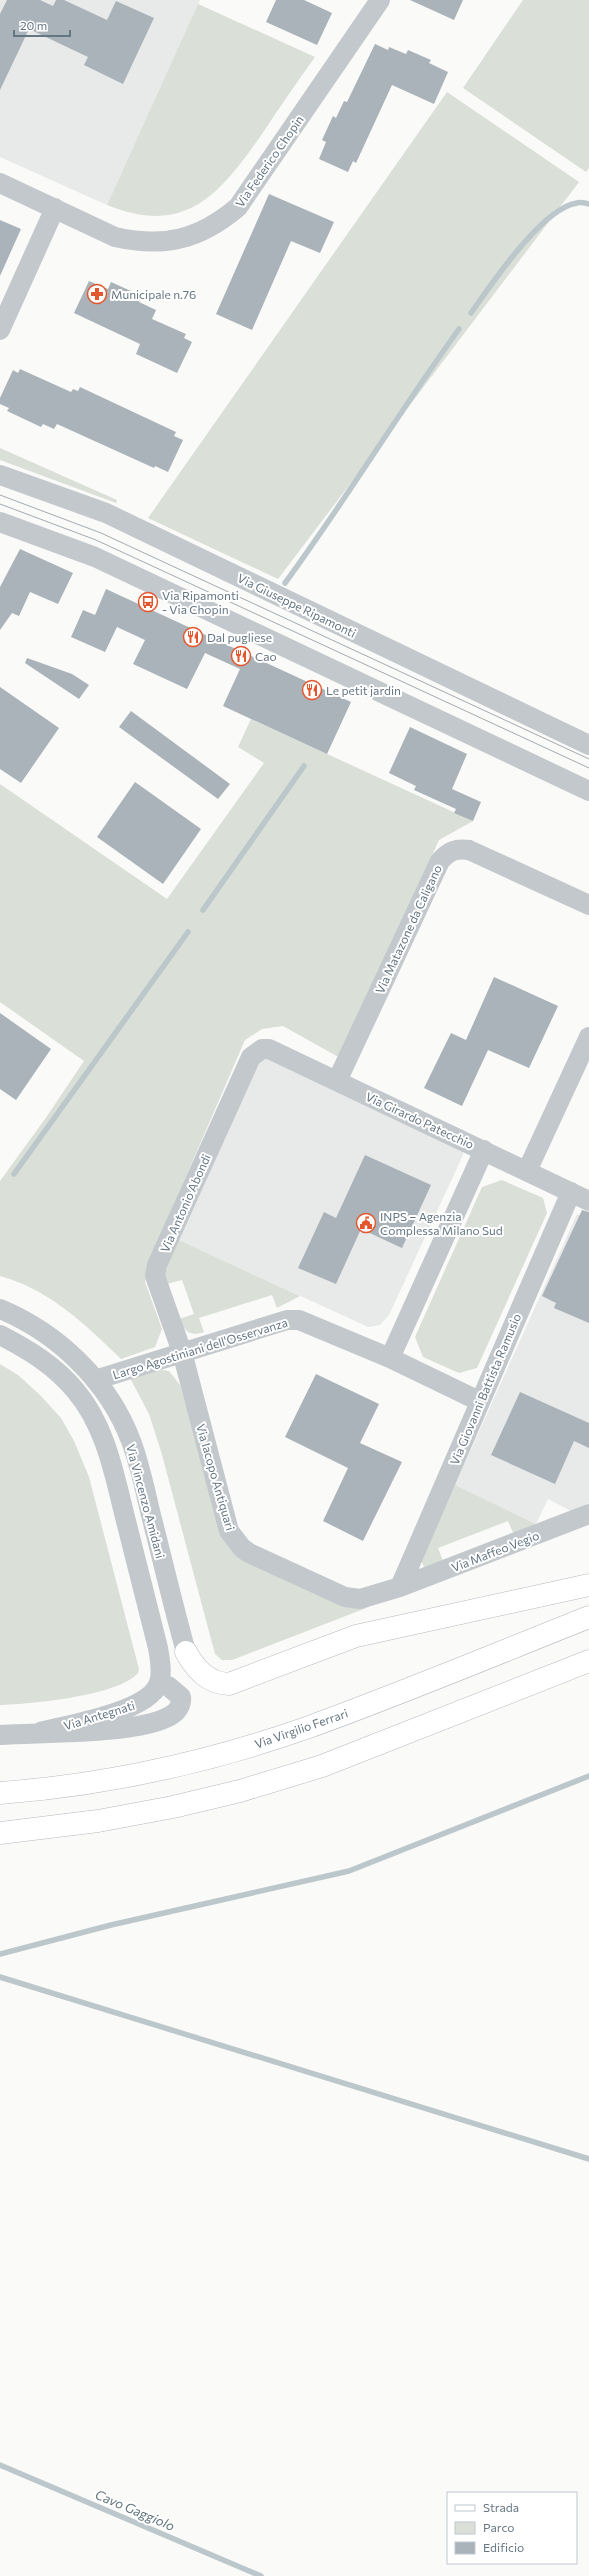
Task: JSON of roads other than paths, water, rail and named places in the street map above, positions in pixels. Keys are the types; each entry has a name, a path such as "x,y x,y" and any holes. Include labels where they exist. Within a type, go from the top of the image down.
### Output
{"main road":[{"path":"186,1652 194,1665 209,1679 219,1684 230,1684 356,1636 589,1585"},
{"name":"Via Virgilio Ferrari","path":"0,1793 131,1776 255,1744 308,1727 589,1617"},
{"path":"0,1833 98,1821 173,1807 240,1791 322,1766 589,1661"}],"street":[{"name":"Via Federico Chopin","path":"0,183 115,238 136,242 166,243 214,225 238,207 380,0"},
{"path":"0,330 55,208"},
{"name":"Via Giuseppe Ripamonti","path":"0,475 106,513 589,745"},
{"path":"0,522 95,557 589,791"},
{"name":"Via Matazone da Caligano","path":"337,1082 440,861 448,852 458,849 469,850 589,905"},
{"path":"527,1171 589,1037"},
{"name":"Via Girardo Patecchio","path":"251,1057 262,1049 269,1049 589,1201"},
{"name":"Via Antonio Abondi","path":"182,1352 155,1279 157,1265 251,1057"},
{"path":"390,1358 484,1150"},
{"name":"Via Giovanni Battista Ramusio","path":"400,1587 479,1401 571,1192"},
{"name":"Via Vincenzo Amidani","path":"0,1309 29,1324 57,1342 95,1380 116,1411 135,1452 186,1652"},
{"name":"Largo Agostiniani dell'Osservanza","path":"95,1380 287,1320 299,1320 390,1358 479,1401"},
{"name":"Via Vincenzo Amidani","path":"0,1335 34,1353 55,1368 76,1391 95,1420 108,1453 158,1648 159,1684"},
{"name":"Via Iacopo Antiquari","path":"182,1352 229,1531 242,1548 256,1557 344,1597 360,1599 400,1587"},
{"name":"Via Maffeo Vegio","path":"400,1587 589,1514"},
{"name":"Via Antegnati","path":"0,1735 120,1729 162,1720 176,1711 182,1703 181,1697 168,1686 159,1684 146,1700 104,1716 40,1732"}],"waterway":[{"path":"471,313 518,249 548,218 563,208 577,203 589,204"},
{"path":"285,583 308,552 459,329"},
{"path":"203,910 304,766"},
{"path":"14,1174 188,932"},
{"path":"0,1954 111,1925 349,1871 589,1776"},
{"path":"0,1977 589,2159"},
{"name":"Cavo Gaggiolo","path":"0,2465 261,2576"}],"tram line":[{"path":"0,495 101,533 589,759"},
{"path":"0,504 96,540 589,768"}],"place":[{"name":"Municipale n.76","path":"97,294"},
{"name":"Via Ripamonti - Via Chopin","path":"148,602"},
{"name":"Dal pugliese","path":"193,637"},
{"name":"Cao","path":"241,656"},
{"name":"Le petit jardin","path":"312,690"},
{"name":"INPS – Agenzia Complessa Milano Sud","path":"366,1223"}]}
